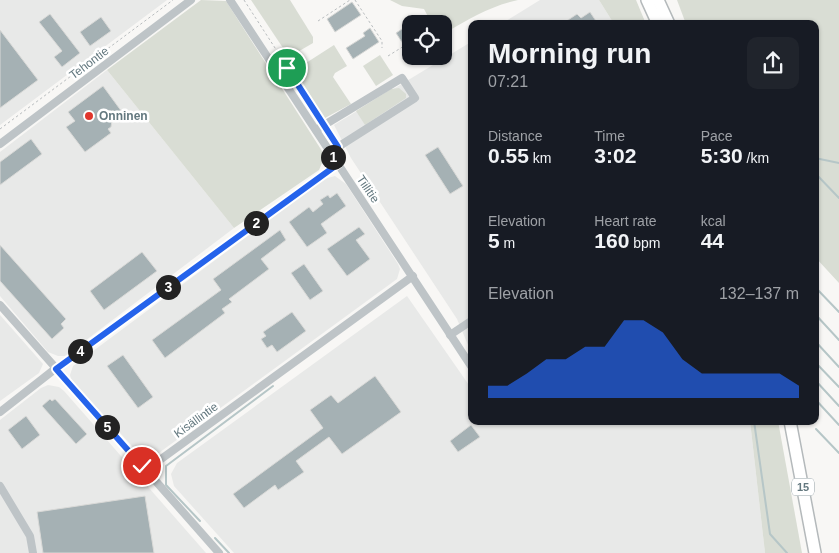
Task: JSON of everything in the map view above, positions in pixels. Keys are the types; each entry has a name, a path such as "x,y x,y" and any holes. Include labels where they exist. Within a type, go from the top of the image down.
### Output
{"highway":[{"path":"647,0 656,20"},
{"path":"658,0 667,20"},
{"name":"15","path":"791,425 815,553"}],"street":[{"name":"Tehontie","path":"0,144 191,0"},
{"name":"Tiilitie","path":"230,0 468,362"},
{"path":"316,130 402,78 415,98 330,152"},
{"path":"0,412 56,369 338,164"},
{"name":"Kisällintie","path":"146,470 413,276"},
{"path":"0,305 219,553"},
{"path":"450,335 468,323"},
{"path":"0,486 30,536 33,553"}],"path":[{"path":"0,129 173,0"},
{"path":"244,0 338,147"},
{"path":"318,21 350,0"},
{"path":"355,0 382,41 382,48"},
{"path":"388,56 402,47"}],"shaded area":[{"path":"0,0 167,0 0,125"},
{"path":"201,0 226,1 322,151 322,163 319,170 234,228 107,70"},
{"path":"251,0 290,0 313,37 313,43 289,57"},
{"path":"390,0 518,0 481,13 452,29 452,15 427,15 424,9 402,6"},
{"path":"540,0 599,0 612,20 508,20"},
{"path":"599,0 636,0 644,20 612,20"},
{"path":"677,0 839,0 839,283 819,261 819,20 684,20"},
{"path":"468,44 468,345 457,319 351,158 334,125 433,65 452,65 452,54"},
{"path":"334,45 347,66 335,73 333,77 351,104 325,118 321,116 292,72"},
{"path":"380,55 393,75 376,86 363,66"},
{"path":"107,70 234,228 65,356 58,356 48,352 0,296 0,152"},
{"path":"399,88 406,94 406,98 365,125 356,111 391,89"},
{"path":"335,176 346,184 398,264 400,269 397,279 156,455 140,455 71,379 70,375 73,366 324,179"},
{"path":"407,296 468,384 468,425 750,425 765,553 234,553 174,486 171,474 177,463"},
{"path":"0,315 43,364 39,373 0,401"},
{"path":"48,385 59,387 64,391 206,553 0,553 0,420 41,388"},
{"path":"750,425 779,425 802,553 765,553"}],"building":[{"path":"352,2 361,15 335,32 327,19"},
{"path":"590,12 595,20 568,20 577,14 581,18"},
{"path":"50,14 80,53 62,67 54,57 62,51 39,22"},
{"path":"101,17 111,31 90,46 80,32"},
{"path":"370,28 379,42 353,59 346,48 365,36 363,33"},
{"path":"402,29 402,42 396,33"},
{"path":"0,30 38,80 0,108"},
{"name":"Onninen","path":"103,86 122,112 112,120 111,127 108,129 111,133 85,152 66,127 75,121 68,112"},
{"path":"31,139 42,154 0,185 0,162"},
{"path":"438,147 463,186 450,194 425,155"},
{"path":"337,193 346,206 321,224 327,233 307,247 289,222 309,207 313,212 323,204 320,200 328,195 330,198"},
{"path":"359,227 365,234 356,240 370,259 347,276 327,249"},
{"path":"280,230 286,240 261,259 269,269 229,299 232,302 222,309 225,313 165,358 152,340 221,290 213,279"},
{"path":"0,245 66,319 61,324 64,328 52,339 0,281"},
{"path":"142,252 157,271 104,310 90,291"},
{"path":"304,264 323,291 310,300 291,273"},
{"path":"292,312 306,331 277,352 272,345 267,348 261,339 266,336 263,332"},
{"path":"123,355 153,397 138,408 107,366"},
{"path":"375,376 401,412 342,454 329,437 296,461 304,472 278,490 275,485 244,508 233,494 323,428 310,410 331,395 338,403"},
{"path":"50,399 52,401 55,399 87,434 76,444 42,406"},
{"path":"26,416 40,435 22,449 8,430"},
{"path":"471,425 480,437 458,452 450,441"},
{"path":"145,496 154,553 43,553 37,512"}],"waterway":[{"path":"819,159 839,163"},
{"path":"819,177 839,198"},
{"path":"819,291 839,312"},
{"path":"819,318 839,340"},
{"path":"819,345 839,367"},
{"path":"819,366 839,387"},
{"path":"819,384 839,406"},
{"path":"200,521 166,485 166,466 273,386"},
{"path":"819,403 839,425"},
{"path":"755,425 770,534 787,553"},
{"path":"816,429 839,453"},
{"path":"215,538 229,553"}],"place":[{"name":"Onninen","path":"89,116"}],"route":[{"path":"142,466 56,369 338,164 330,152 338,147 287,68"}]}
